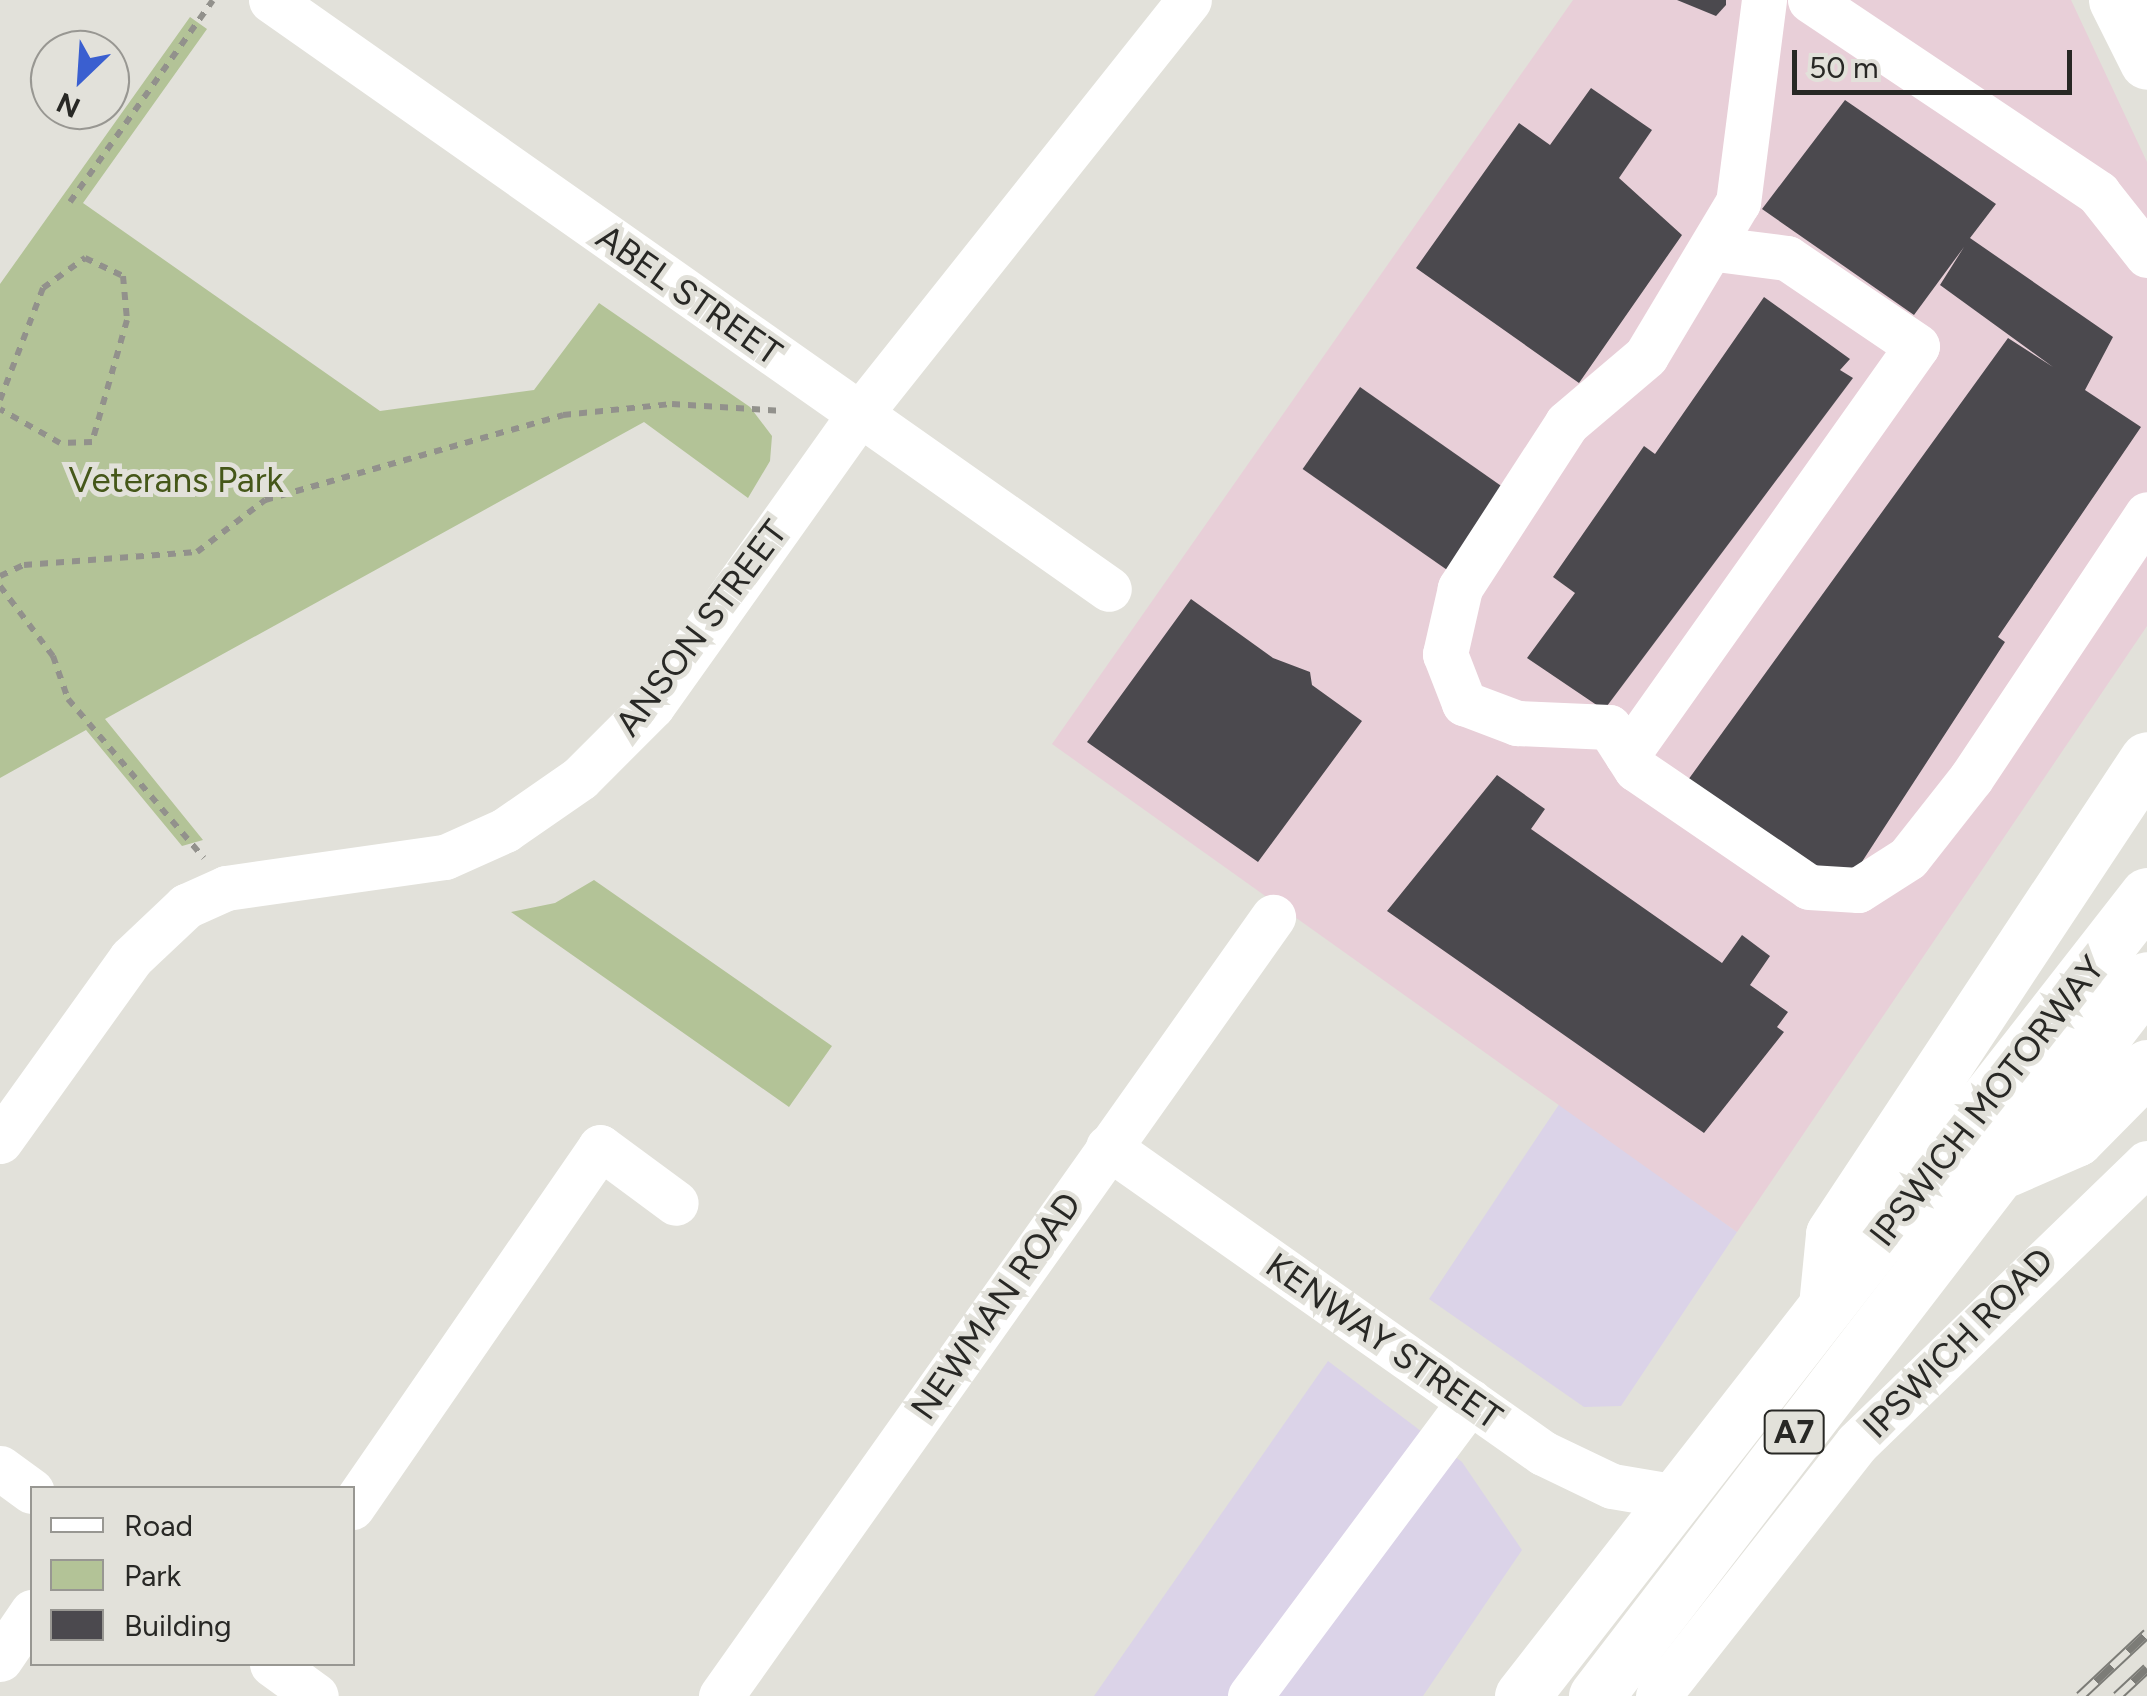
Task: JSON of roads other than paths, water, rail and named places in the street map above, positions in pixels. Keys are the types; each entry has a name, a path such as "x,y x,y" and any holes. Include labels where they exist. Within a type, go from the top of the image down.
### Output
{"main road":[{"path":"2116,0 2147,62"},
{"path":"1826,1306 1833,1234 2147,759"},
{"name":"IPSWICH MOTORWAY","path":"1826,1306 2147,895"},
{"name":"IPSWICH MOTORWAY","path":"2000,1173 2147,979"},
{"path":"2000,1173 2076,1139 2147,1067"},
{"name":"IPSWICH ROAD","path":"1596,1696 2000,1173"},
{"name":"A7","path":"1522,1696 1826,1306"}],"street":[{"name":"ABEL STREET","path":"270,0 1109,589"},
{"name":"ANSON STREET","path":"0,1141 131,958 186,906 226,888 445,856 505,830 580,778 652,706 859,415 1188,0"},
{"path":"1764,0 1738,202 1716,249 1646,356 1567,423 1494,528 1460,588 1445,654 1464,703 1517,723 1608,728 1627,755 1810,886 1858,890 1908,858 1971,778 2147,514"},
{"path":"1810,0 2098,193 2147,255"},
{"path":"1627,755 1917,346 1788,258 1716,249"},
{"name":"NEWMAN ROAD","path":"721,1696 1272,917"},
{"path":"355,1504 600,1147 676,1203"},
{"name":"KENWAY STREET","path":"1108,1147 1470,1401 1587,1478 1677,1497"},
{"name":"IPSWICH ROAD","path":"1658,1696 1857,1442 2138,1179"},
{"path":"1250,1696 1470,1401"},
{"path":"0,1468 30,1490"},
{"path":"0,1659 30,1615"},
{"path":"275,1666 316,1696"}],"railway":[{"path":"2080,1696 2147,1633"},
{"path":"2117,1696 2147,1668"}],"park label":[{"name":"Veterans Park","path":"176,480"}]}
